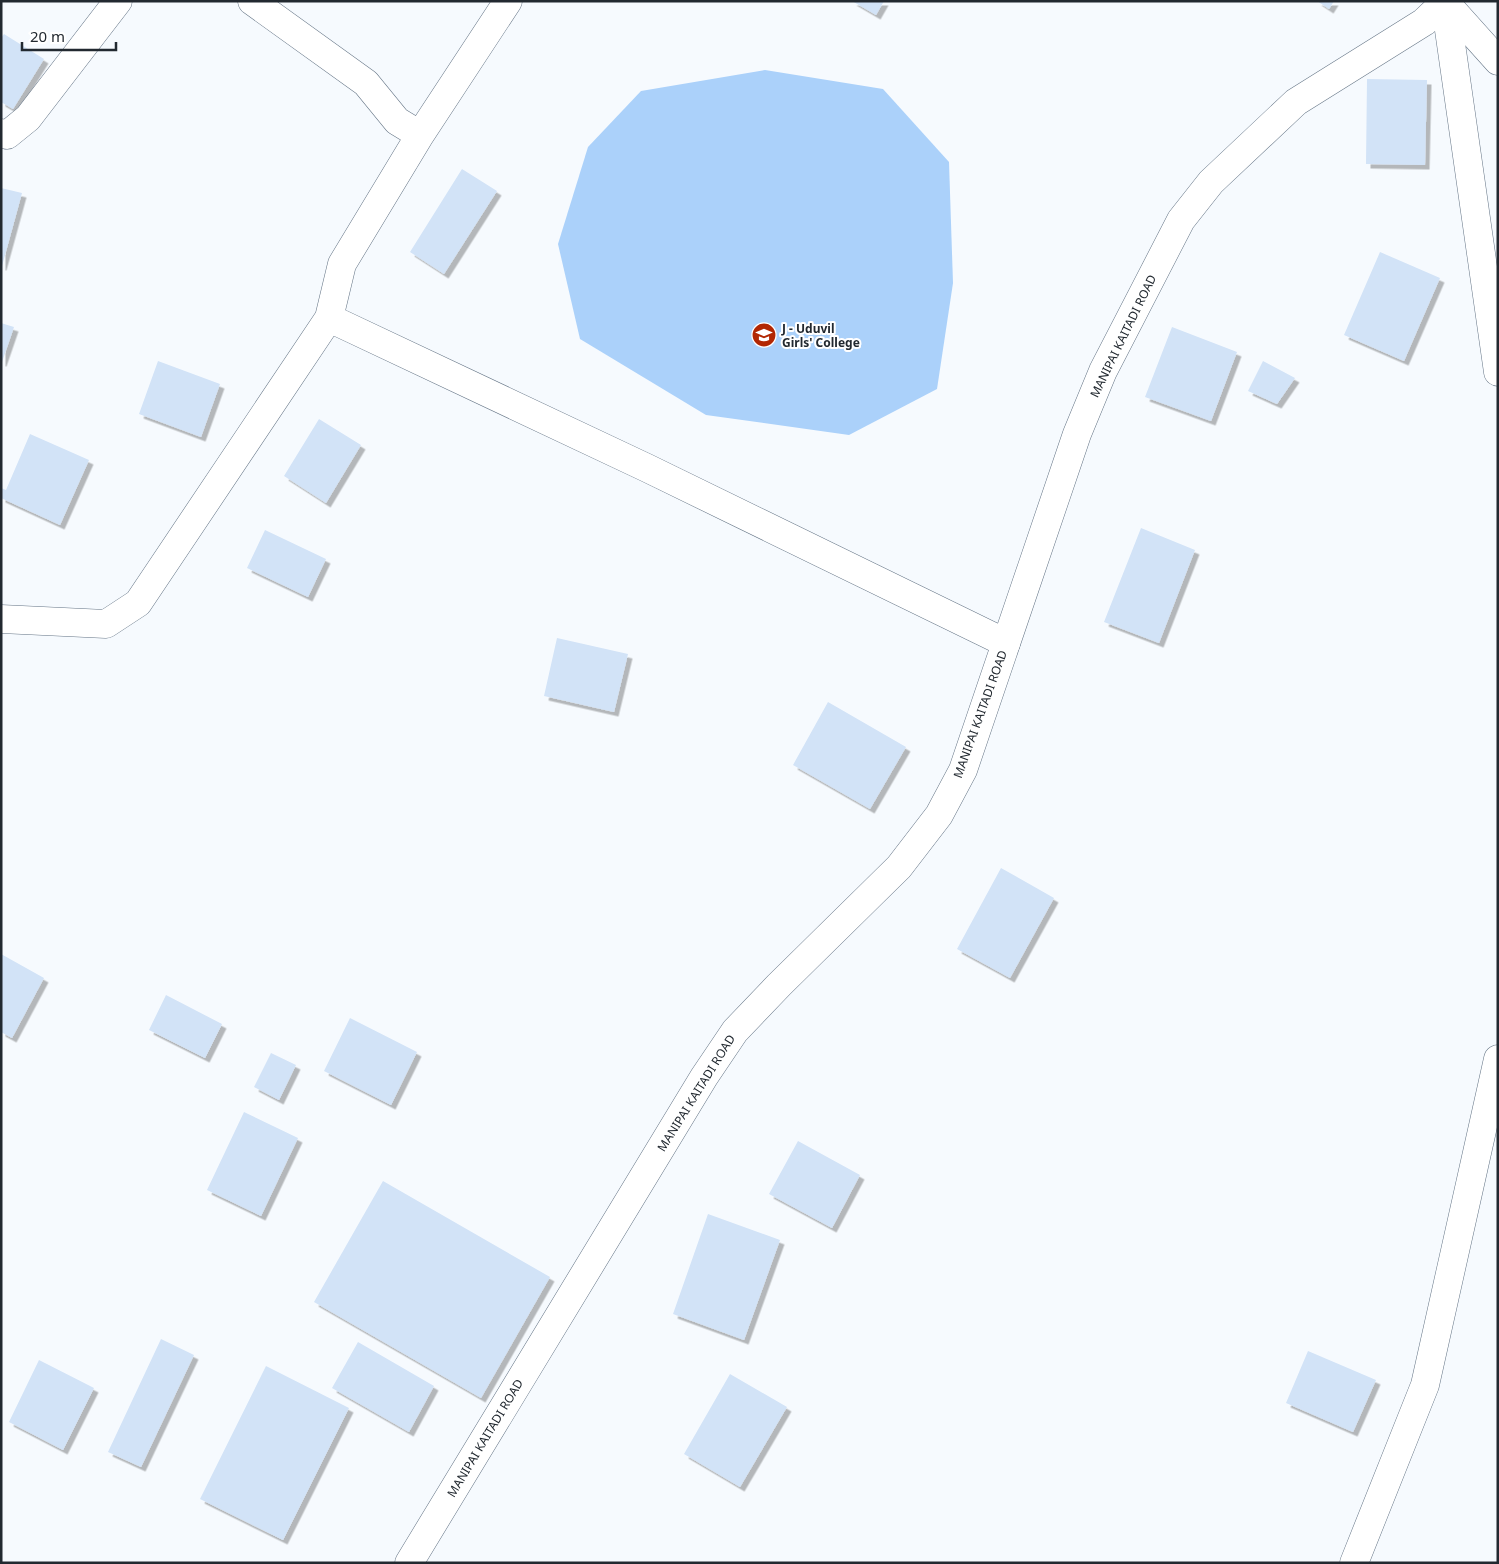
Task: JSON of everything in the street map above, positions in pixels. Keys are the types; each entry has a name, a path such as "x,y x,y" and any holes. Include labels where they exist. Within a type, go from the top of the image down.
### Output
{"street":[{"path":"1,133 8,135 28,118 118,1"},
{"path":"252,1 366,83 397,121 420,135"},
{"path":"1,619 106,624 138,603 328,318 342,264 420,135 508,1"},
{"path":"1446,2 1498,61"},
{"path":"1446,2 1498,372"},
{"name":"MANIPAI KAITADI ROAD","path":"409,1563 699,1086 735,1031 779,984 899,867 939,815 963,770 1077,434 1095,389 1181,220 1211,182 1296,102 1424,22 1446,2"},
{"path":"328,318 647,468 1006,643"},
{"path":"1354,1563 1425,1385 1498,1059"}],"shaded area":[{"path":"765,70 883,89 949,162 953,283 937,389 849,435 706,415 580,339 558,244 588,147 641,91"}],"building":[{"path":"852,1 884,1 876,15"},
{"path":"1317,1 1334,1 1329,9"},
{"path":"4,34 44,59 13,109 1,102 1,38"},
{"path":"1367,79 1427,80 1425,165 1366,164"},
{"path":"462,169 497,191 444,274 410,252"},
{"path":"1,188 22,193 2,266 1,266"},
{"path":"1380,252 1440,278 1404,361 1344,335"},
{"path":"1,323 14,327 2,362 1,362"},
{"path":"1172,327 1237,352 1211,421 1145,397"},
{"path":"158,361 220,384 201,437 139,414"},
{"path":"1263,361 1295,378 1277,404 1248,391"},
{"path":"319,419 361,445 326,503 284,476"},
{"path":"30,434 89,460 60,525 1,498 1,488 6,490"},
{"path":"1141,528 1195,550 1159,643 1104,622"},
{"path":"265,530 326,559 308,597 247,568"},
{"path":"557,638 628,654 614,712 544,696"},
{"path":"828,702 906,747 870,809 793,765"},
{"path":"1001,868 1054,898 1010,978 957,949"},
{"path":"1,954 44,978 12,1038 1,1032"},
{"path":"166,995 222,1024 205,1058 149,1030"},
{"path":"350,1018 417,1052 391,1105 324,1071"},
{"path":"271,1053 296,1065 279,1100 254,1087"},
{"path":"244,1112 298,1138 261,1216 207,1190"},
{"path":"798,1141 860,1175 832,1228 769,1194"},
{"path":"383,1181 550,1277 481,1398 314,1302"},
{"path":"708,1214 780,1240 744,1340 673,1314"},
{"path":"161,1339 194,1355 141,1467 108,1452"},
{"path":"358,1342 434,1386 409,1432 332,1388"},
{"path":"1308,1351 1376,1380 1353,1432 1286,1403"},
{"path":"39,1360 94,1388 63,1450 9,1422"},
{"path":"266,1366 349,1408 283,1540 200,1499"},
{"path":"730,1374 787,1407 740,1487 684,1454"}],"place":[{"name":"J - Uduvil Girls' College","path":"764,335"}]}
